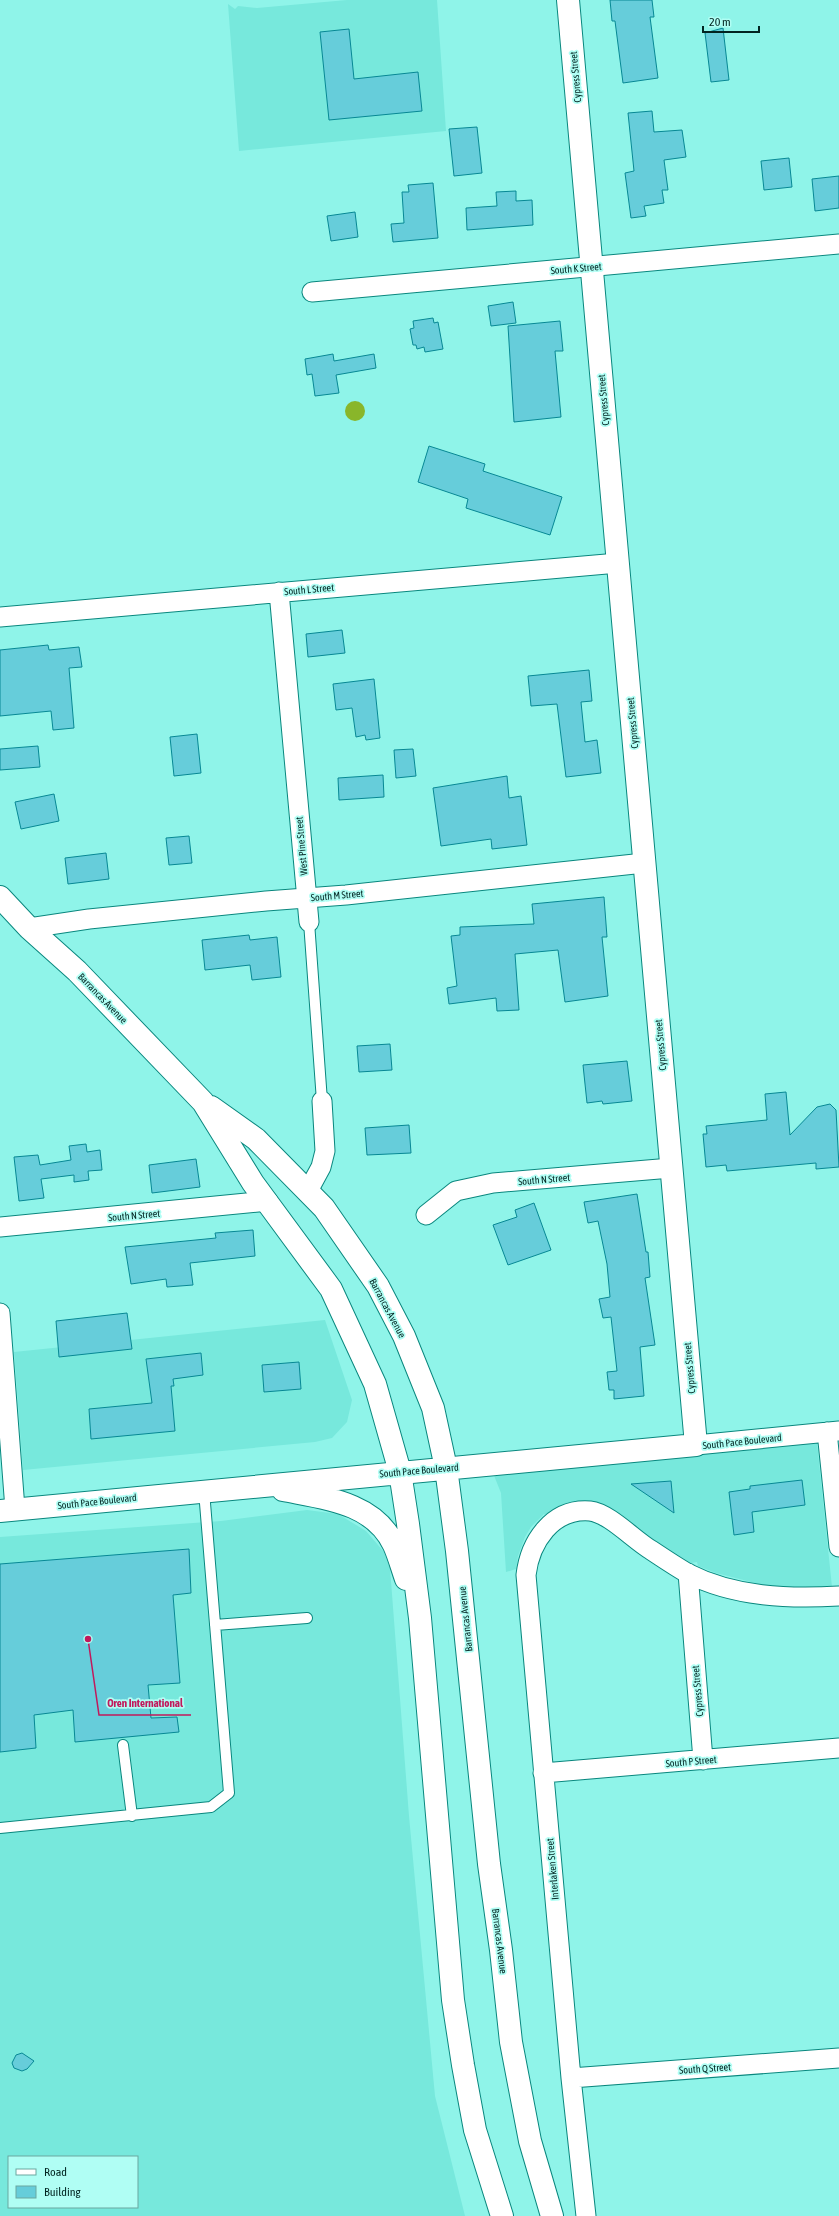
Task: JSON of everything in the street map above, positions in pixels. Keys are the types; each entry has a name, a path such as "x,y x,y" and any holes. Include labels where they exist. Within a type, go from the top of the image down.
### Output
{"main road":[{"name":"Cypress Street","path":"568,0 696,1445"},
{"name":"Barrancas Avenue","path":"0,897 29,928 77,971 203,1102 256,1138 324,1208 378,1286 404,1336 433,1408 446,1468 461,1586 489,1864 501,1950 511,2042 530,2141 552,2216"},
{"name":"Barrancas Avenue","path":"203,1102 253,1183 268,1201 306,1258 330,1289 353,1332 375,1384 400,1472 420,1618 453,2000 462,2065 475,2130 502,2216"},
{"name":"South Pace Boulevard","path":"8,1510 696,1445"},
{"path":"263,1485 340,1502 364,1512 384,1530 394,1544 420,1618"}],"street":[{"name":"South K Street","path":"312,292 839,244"},
{"name":"South L Street","path":"0,617 618,563"},
{"name":"West Pine Street","path":"279,592 309,922"},
{"name":"South M Street","path":"29,928 89,919 644,863"},
{"path":"308,1191 321,1167 325,1151 322,1101"},
{"name":"South N Street","path":"426,1215 456,1191 493,1183 671,1168"},
{"name":"South N Street","path":"0,1227 268,1201"},
{"path":"0,1313 8,1510"},
{"path":"833,1432 839,1547"},
{"name":"South Pace Boulevard","path":"696,1445 833,1432"},
{"name":"Interlaken Street","path":"586,2216 571,2078 543,1773 526,1575 528,1559 533,1546 546,1527 567,1515 581,1512 603,1515 634,1539 688,1573"},
{"path":"688,1573 711,1582 765,1596 798,1598 839,1596"},
{"name":"Cypress Street","path":"688,1573 703,1760"},
{"name":"South P Street","path":"543,1773 839,1748"},
{"name":"South Q Street","path":"571,2078 839,2058"}],"lane":[{"name":"West Pine Street","path":"309,922 322,1101"},
{"path":"0,1828 211,1807 229,1793 204,1491"},
{"path":"215,1625 307,1618"},
{"path":"123,1745 132,1816"}],"shaded area":[{"path":"347,0 437,0 446,131 239,151 228,4 235,9 238,6 257,8"},
{"path":"355,401 362,404 365,411 362,418 355,421 348,418 345,411 348,404"},
{"path":"325,1320 352,1400 347,1422 332,1438 315,1442 23,1470 14,1352"},
{"path":"817,1443 832,1587 798,1589 767,1586 716,1573 698,1566 697,1562 691,1563 658,1543 610,1508 591,1502 564,1506 545,1515 544,1514 531,1527 525,1537 518,1556 516,1569 506,1572 501,1493 493,1473"},
{"path":"307,1510 338,1514 366,1531 384,1552 390,1568 409,1816 435,2096 465,2216 0,2216 0,1537 221,1521"}],"building":[{"path":"610,0 652,0 654,17 650,17 658,78 623,83 615,21 612,21"},
{"path":"723,28 729,80 711,82 705,33"},
{"path":"349,29 354,79 418,72 422,111 329,120 320,32"},
{"path":"652,111 654,132 682,130 686,157 664,160 668,190 662,190 664,203 644,206 646,216 631,218 625,173 634,171 628,113"},
{"path":"477,127 482,173 454,176 449,129"},
{"path":"789,158 792,187 764,190 761,161"},
{"path":"839,176 839,208 815,211 812,179"},
{"path":"433,183 438,238 393,242 391,224 404,223 402,192 409,192 408,185"},
{"path":"516,191 516,201 532,200 533,225 467,230 466,208 497,206 496,192"},
{"path":"355,212 358,237 331,241 327,216"},
{"path":"513,302 516,323 491,326 488,306"},
{"path":"433,318 434,323 438,322 443,349 425,352 424,347 417,349 416,345 413,345 410,329 414,328 413,321"},
{"path":"560,321 563,351 555,351 561,417 514,422 508,326"},
{"path":"333,354 334,361 374,354 376,368 336,375 339,393 315,396 312,374 307,375 305,359"},
{"path":"429,446 485,464 483,471 562,497 550,535 466,508 468,499 418,482"},
{"path":"342,630 345,653 308,657 306,634"},
{"path":"48,645 49,650 79,647 82,667 69,668 74,728 53,730 51,711 0,716 0,650"},
{"path":"589,670 592,701 581,702 585,742 597,740 601,773 566,777 557,704 531,706 528,676"},
{"path":"374,679 380,738 366,740 365,735 356,737 352,708 336,710 333,684"},
{"path":"197,734 201,773 174,776 170,737"},
{"path":"38,746 40,767 0,770 0,749"},
{"path":"413,749 416,776 396,778 394,750"},
{"path":"383,775 384,797 339,800 338,778"},
{"path":"507,776 509,798 521,796 527,845 492,849 491,839 441,846 433,788"},
{"path":"54,794 59,821 21,829 15,802"},
{"path":"189,836 192,863 169,865 166,838"},
{"path":"106,853 109,879 68,884 65,858"},
{"path":"604,897 607,937 602,937 608,996 565,1002 558,950 515,954 519,1010 497,1011 496,998 449,1004 447,988 457,986 451,936 460,935 460,927 534,924 532,904"},
{"path":"249,935 250,940 277,937 281,977 252,980 250,965 205,970 202,940"},
{"path":"390,1044 392,1070 359,1072 357,1046"},
{"path":"627,1061 632,1101 603,1104 602,1101 587,1103 583,1065"},
{"path":"786,1092 790,1135 817,1107 830,1104 836,1110 839,1167 816,1169 816,1163 727,1171 726,1165 706,1167 703,1134 707,1134 706,1126 767,1120 765,1094"},
{"path":"409,1125 411,1153 367,1155 365,1128"},
{"path":"86,1144 87,1152 100,1150 102,1170 88,1171 89,1180 74,1182 74,1175 41,1179 44,1198 19,1201 14,1157 38,1155 40,1165 71,1160 69,1146"},
{"path":"196,1159 200,1187 152,1193 149,1165"},
{"path":"637,1194 646,1252 648,1252 650,1277 645,1278 655,1345 640,1347 644,1396 614,1399 614,1390 609,1390 607,1372 617,1371 611,1317 603,1318 599,1299 610,1297 607,1264 598,1221 588,1223 584,1202"},
{"path":"534,1203 551,1250 508,1265 493,1225 517,1217 515,1210"},
{"path":"253,1230 255,1256 190,1263 193,1285 167,1287 166,1279 131,1284 125,1247 216,1238 215,1233"},
{"path":"127,1313 132,1349 59,1357 56,1321"},
{"path":"201,1353 203,1375 173,1379 174,1386 171,1386 175,1431 91,1439 89,1409 152,1403 146,1359"},
{"path":"299,1362 301,1389 264,1392 262,1365"},
{"path":"802,1480 805,1505 752,1512 754,1532 734,1535 729,1492 750,1489 750,1486"},
{"path":"671,1481 674,1513 631,1484"},
{"path":"189,1549 191,1593 173,1595 180,1683 148,1685 151,1718 177,1717 179,1732 75,1742 73,1710 34,1715 36,1748 0,1752 0,1564"},
{"path":"22,2053 34,2061 27,2069 22,2071 14,2068 12,2063 16,2055"}],"place":[{"name":"Oren International","path":"88,1639"}]}
